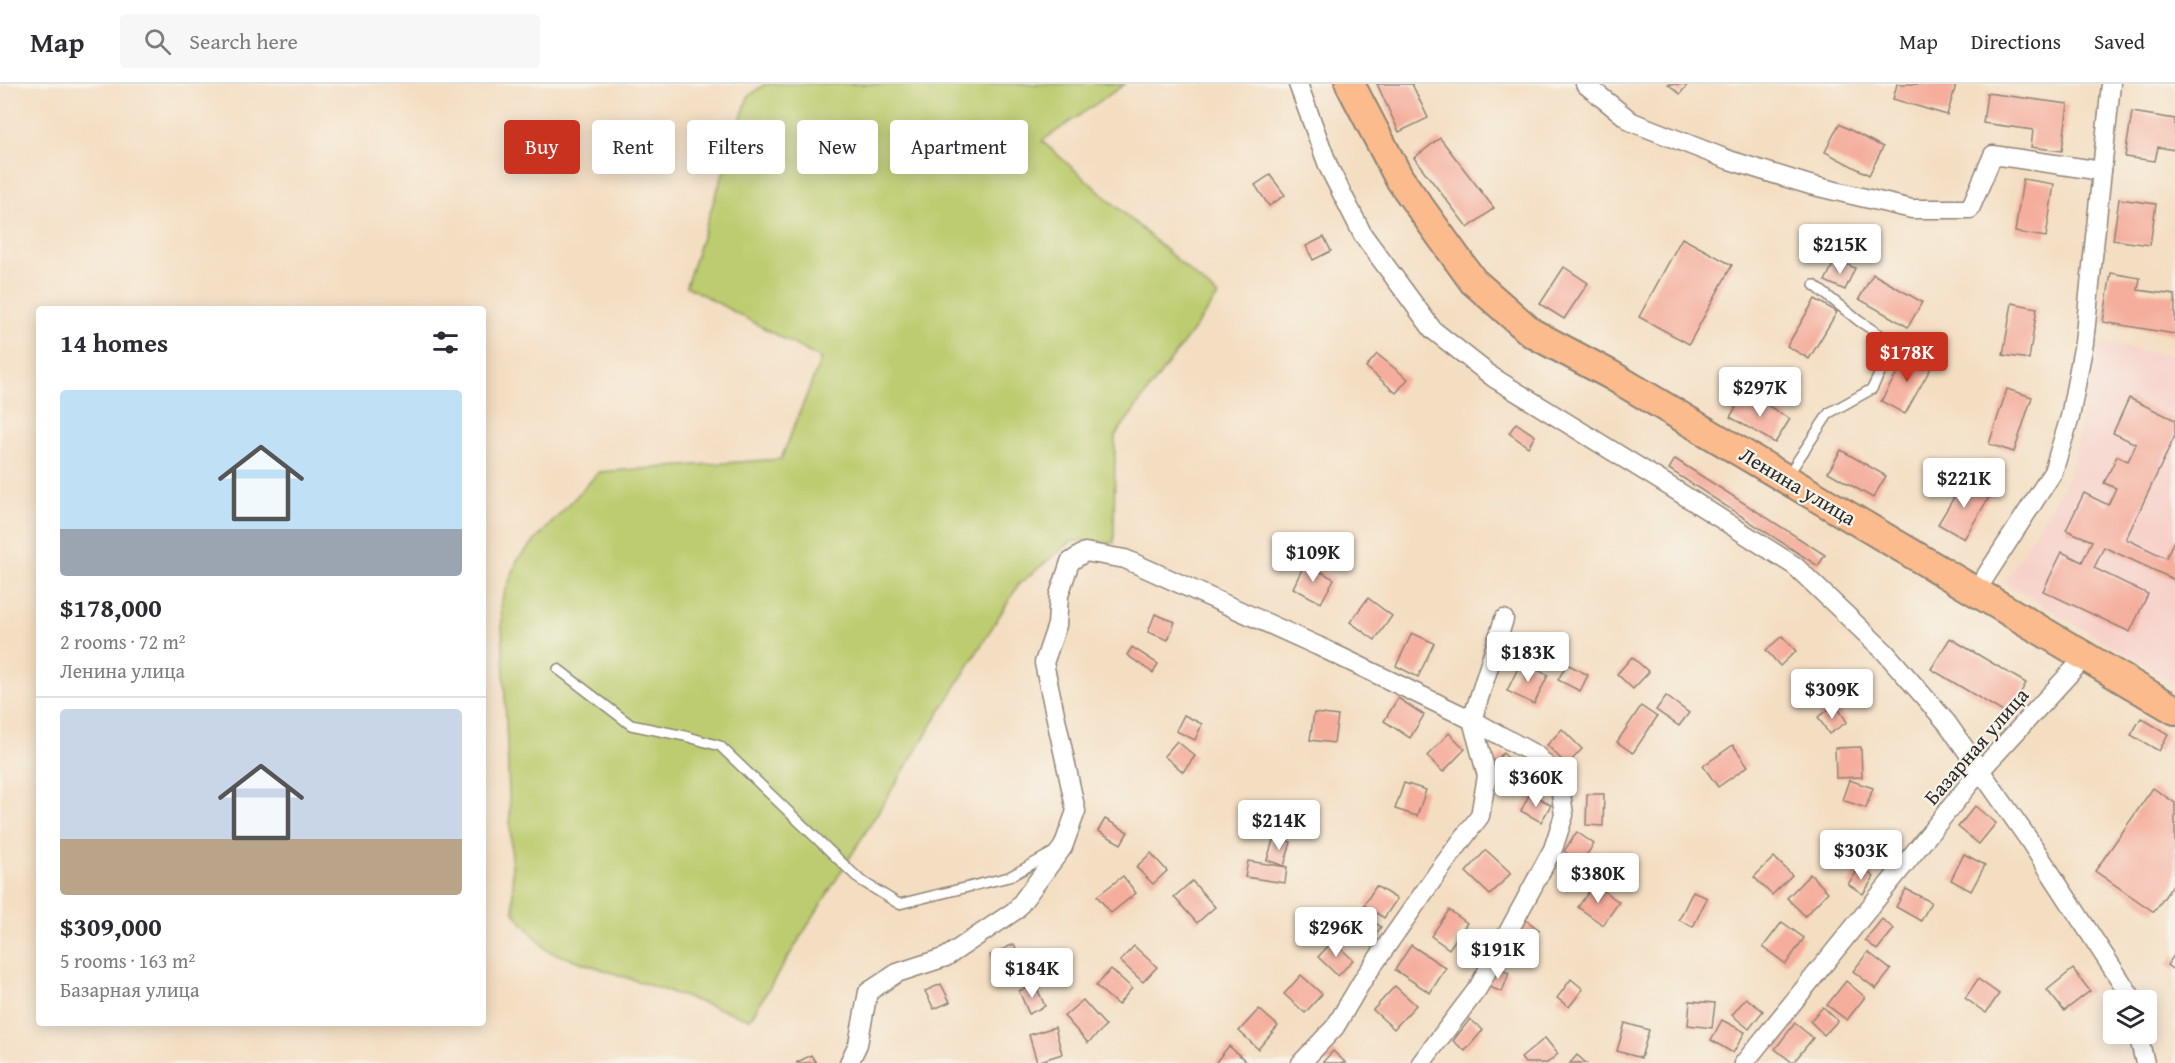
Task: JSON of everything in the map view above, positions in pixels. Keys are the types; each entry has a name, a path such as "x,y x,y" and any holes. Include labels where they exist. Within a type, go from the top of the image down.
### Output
{"main road":[{"name":"Ленина улица","path":"1350,84 1399,178 1473,280 1532,333 1611,375 2175,710"}],"street":[{"path":"1298,84 1329,168 1363,235 1433,330 1494,378 1795,566 1885,652 1947,723 2029,840 2127,990"},
{"path":"1584,84 1605,90 1632,122 1729,159 1810,185 1912,209 1970,209 1993,155 2102,171"},
{"path":"1976,591 2053,472 2070,417 2084,343 2111,84"},
{"path":"849,1063 858,1044 868,992 897,973 946,957 1016,910 1064,847 1076,811 1044,663 1057,625 1059,596 1070,562 1085,552 1125,560 1318,646 1472,720 1536,755 1559,779 1564,815 1553,849 1479,988 1421,1063"},
{"path":"1301,1063 1335,1027 1377,960 1480,816 1487,776 1472,720 1504,619"},
{"name":"Базарная улица","path":"1744,1063 1980,771 2085,657"},
{"path":"2141,1044 2145,1063"}],"lane":[{"path":"1786,478 1829,413 1872,389 1894,344 1859,321 1814,285"},
{"path":"558,669 631,725 720,746 860,880 899,904 1009,877 1064,847"}],"shaded area":[{"path":"2101,342 2175,357 2175,683 2005,582 2069,476"}],"green space":[{"path":"765,84 1125,84 1042,141 1218,296 1115,436 1114,543 1072,541 1019,584 750,1019 548,951 514,913 501,602 518,559 599,472 781,459 821,359 686,286 723,174 785,174 785,120 740,120 748,97"}],"building":[{"path":"1377,84 1412,84 1428,118 1399,132"},
{"path":"1668,84 1688,84 1680,94"},
{"path":"1897,84 1956,85 1947,115 1893,99"},
{"path":"1987,93 2068,104 2062,151 2031,147 2033,130 1983,123"},
{"path":"2132,112 2175,119 2175,150 2158,147 2155,161 2125,157"},
{"path":"1839,124 1883,147 1869,175 1825,152"},
{"path":"1440,138 1494,208 1468,228 1414,158"},
{"path":"1270,175 1285,195 1269,206 1255,185"},
{"path":"2023,179 2054,184 2046,237 2015,232"},
{"path":"2119,199 2156,204 2150,245 2113,240"},
{"path":"1844,236 1866,243 1860,260 1839,253"},
{"path":"1324,237 1331,251 1313,260 1306,246"},
{"path":"1682,238 1732,265 1689,344 1639,317"},
{"path":"1836,259 1855,268 1845,290 1825,281"},
{"path":"1564,267 1588,283 1564,319 1540,304"},
{"path":"2111,273 2140,278 2138,290 2175,295 2175,334 2103,322"},
{"path":"1873,274 1922,302 1908,327 1859,299"},
{"path":"1815,299 1837,312 1809,359 1787,346"},
{"path":"2012,303 2037,308 2029,359 2003,355"},
{"path":"1910,351 1933,364 1905,414 1881,401"},
{"path":"1377,354 1408,379 1396,393 1366,367"},
{"path":"2007,389 2032,397 2014,452 1989,444"},
{"path":"1745,392 1790,419 1775,443 1730,417"},
{"path":"2129,398 2175,420 2175,436 2126,539 2166,558 2175,538 2175,580 2104,547 2094,568 2148,594 2130,632 2043,591 2062,552 2082,562 2092,541 2066,530 2084,493 2108,505 2116,488 2104,483 2117,456 2128,461 2136,444 2113,433"},
{"path":"1516,423 1535,436 1528,447 1509,433"},
{"path":"1841,450 1886,476 1873,498 1828,472"},
{"path":"1675,459 1825,555 1818,566 1669,469"},
{"path":"1965,479 1991,494 1964,539 1938,524"},
{"path":"1305,563 1334,579 1321,603 1293,588"},
{"path":"1368,598 1392,616 1375,640 1350,622"},
{"path":"1155,614 1175,622 1168,640 1148,632"},
{"path":"1412,633 1434,643 1418,677 1396,666"},
{"path":"1782,636 1796,651 1780,666 1766,650"},
{"path":"1950,638 2026,683 2008,715 1931,669"},
{"path":"1132,647 1158,664 1153,673 1127,655"},
{"path":"1632,657 1649,672 1633,689 1617,674"},
{"path":"1521,662 1548,675 1534,704 1507,691"},
{"path":"1567,664 1588,675 1580,691 1558,680"},
{"path":"1666,696 1689,713 1679,726 1656,710"},
{"path":"1398,698 1424,715 1410,738 1384,721"},
{"path":"1836,705 1847,722 1829,734 1818,717"},
{"path":"1641,706 1657,717 1633,753 1617,742"},
{"path":"1314,713 1338,716 1334,743 1310,740"},
{"path":"1184,715 1202,724 1195,740 1176,731"},
{"path":"2141,718 2168,734 2159,751 2131,735"},
{"path":"1562,729 1582,749 1567,765 1547,745"},
{"path":"1449,733 1465,749 1443,772 1427,756"},
{"path":"1177,741 1195,756 1183,772 1164,756"},
{"path":"1733,745 1748,766 1718,787 1703,766"},
{"path":"1861,747 1862,777 1836,778 1835,748"},
{"path":"1503,753 1516,765 1502,781 1489,769"},
{"path":"1849,780 1873,788 1866,808 1842,800"},
{"path":"1404,783 1426,790 1417,816 1395,809"},
{"path":"2153,788 2175,803 2175,882 2154,912 2095,871"},
{"path":"1530,793 1551,805 1541,822 1521,811"},
{"path":"1587,794 1604,794 1603,826 1586,825"},
{"path":"1975,806 1996,823 1979,844 1958,827"},
{"path":"1105,819 1128,832 1121,844 1098,831"},
{"path":"1577,832 1594,844 1581,863 1564,851"},
{"path":"1274,837 1291,842 1284,866 1267,860"},
{"path":"1486,850 1511,873 1490,895 1466,872"},
{"path":"1151,853 1167,871 1153,884 1136,867"},
{"path":"1964,854 1985,865 1971,891 1951,880"},
{"path":"1774,857 1792,875 1772,895 1754,877"},
{"path":"1248,861 1287,867 1285,883 1245,877"},
{"path":"1860,867 1874,877 1863,894 1848,884"},
{"path":"1810,874 1828,892 1805,916 1787,898"},
{"path":"1123,876 1136,893 1111,913 1097,896"},
{"path":"1192,881 1215,907 1197,923 1174,897"},
{"path":"1594,884 1619,902 1603,925 1578,907"},
{"path":"1376,886 1397,899 1384,918 1364,905"},
{"path":"1906,889 1931,902 1921,921 1896,907"},
{"path":"1693,891 1707,898 1693,927 1679,920"},
{"path":"1449,910 1467,923 1449,949 1431,936"},
{"path":"1363,914 1381,927 1370,942 1352,929"},
{"path":"1882,919 1894,929 1877,950 1865,940"},
{"path":"1526,920 1539,930 1523,951 1510,941"},
{"path":"1782,922 1804,938 1786,964 1763,947"},
{"path":"1333,941 1353,960 1338,976 1318,957"},
{"path":"1014,944 1027,973 1003,983 990,955"},
{"path":"1411,945 1446,968 1430,993 1395,970"},
{"path":"1134,946 1157,967 1143,982 1120,961"},
{"path":"1868,952 1891,970 1876,989 1853,971"},
{"path":"2175,954 2175,971 2167,965"},
{"path":"1494,967 1509,973 1502,992 1487,986"},
{"path":"1111,969 1132,988 1118,1005 1096,986"},
{"path":"2073,969 2090,991 2064,1011 2047,990"},
{"path":"1301,975 1322,994 1305,1013 1284,994"},
{"path":"1571,979 1583,989 1569,1007 1557,998"},
{"path":"1978,979 1999,994 1986,1013 1965,998"},
{"path":"1846,981 1865,997 1847,1020 1827,1005"},
{"path":"941,984 950,1002 934,1009 925,991"},
{"path":"1035,984 1045,1006 1029,1014 1019,991"},
{"path":"1395,986 1416,1005 1394,1029 1373,1010"},
{"path":"1746,998 1763,1011 1749,1029 1732,1015"},
{"path":"1083,1000 1106,1026 1088,1043 1064,1016"},
{"path":"1690,1001 1715,1003 1712,1028 1688,1025"},
{"path":"1823,1007 1838,1021 1824,1035 1810,1021"},
{"path":"1259,1009 1278,1026 1258,1049 1239,1031"},
{"path":"1470,1019 1483,1030 1465,1051 1453,1041"},
{"path":"1722,1020 1745,1032 1733,1053 1711,1040"},
{"path":"1625,1023 1649,1030 1641,1058 1617,1051"},
{"path":"1795,1023 1813,1038 1793,1063 1775,1049"},
{"path":"1055,1027 1062,1054 1037,1062 1029,1035"},
{"path":"1545,1038 1558,1054 1547,1063 1525,1063 1521,1058"},
{"path":"1229,1046 1248,1063 1215,1063"},
{"path":"1333,1051 1346,1063 1322,1063"},
{"path":"811,1055 816,1063 796,1063"},
{"path":"1577,1055 1586,1063 1570,1063"}]}
